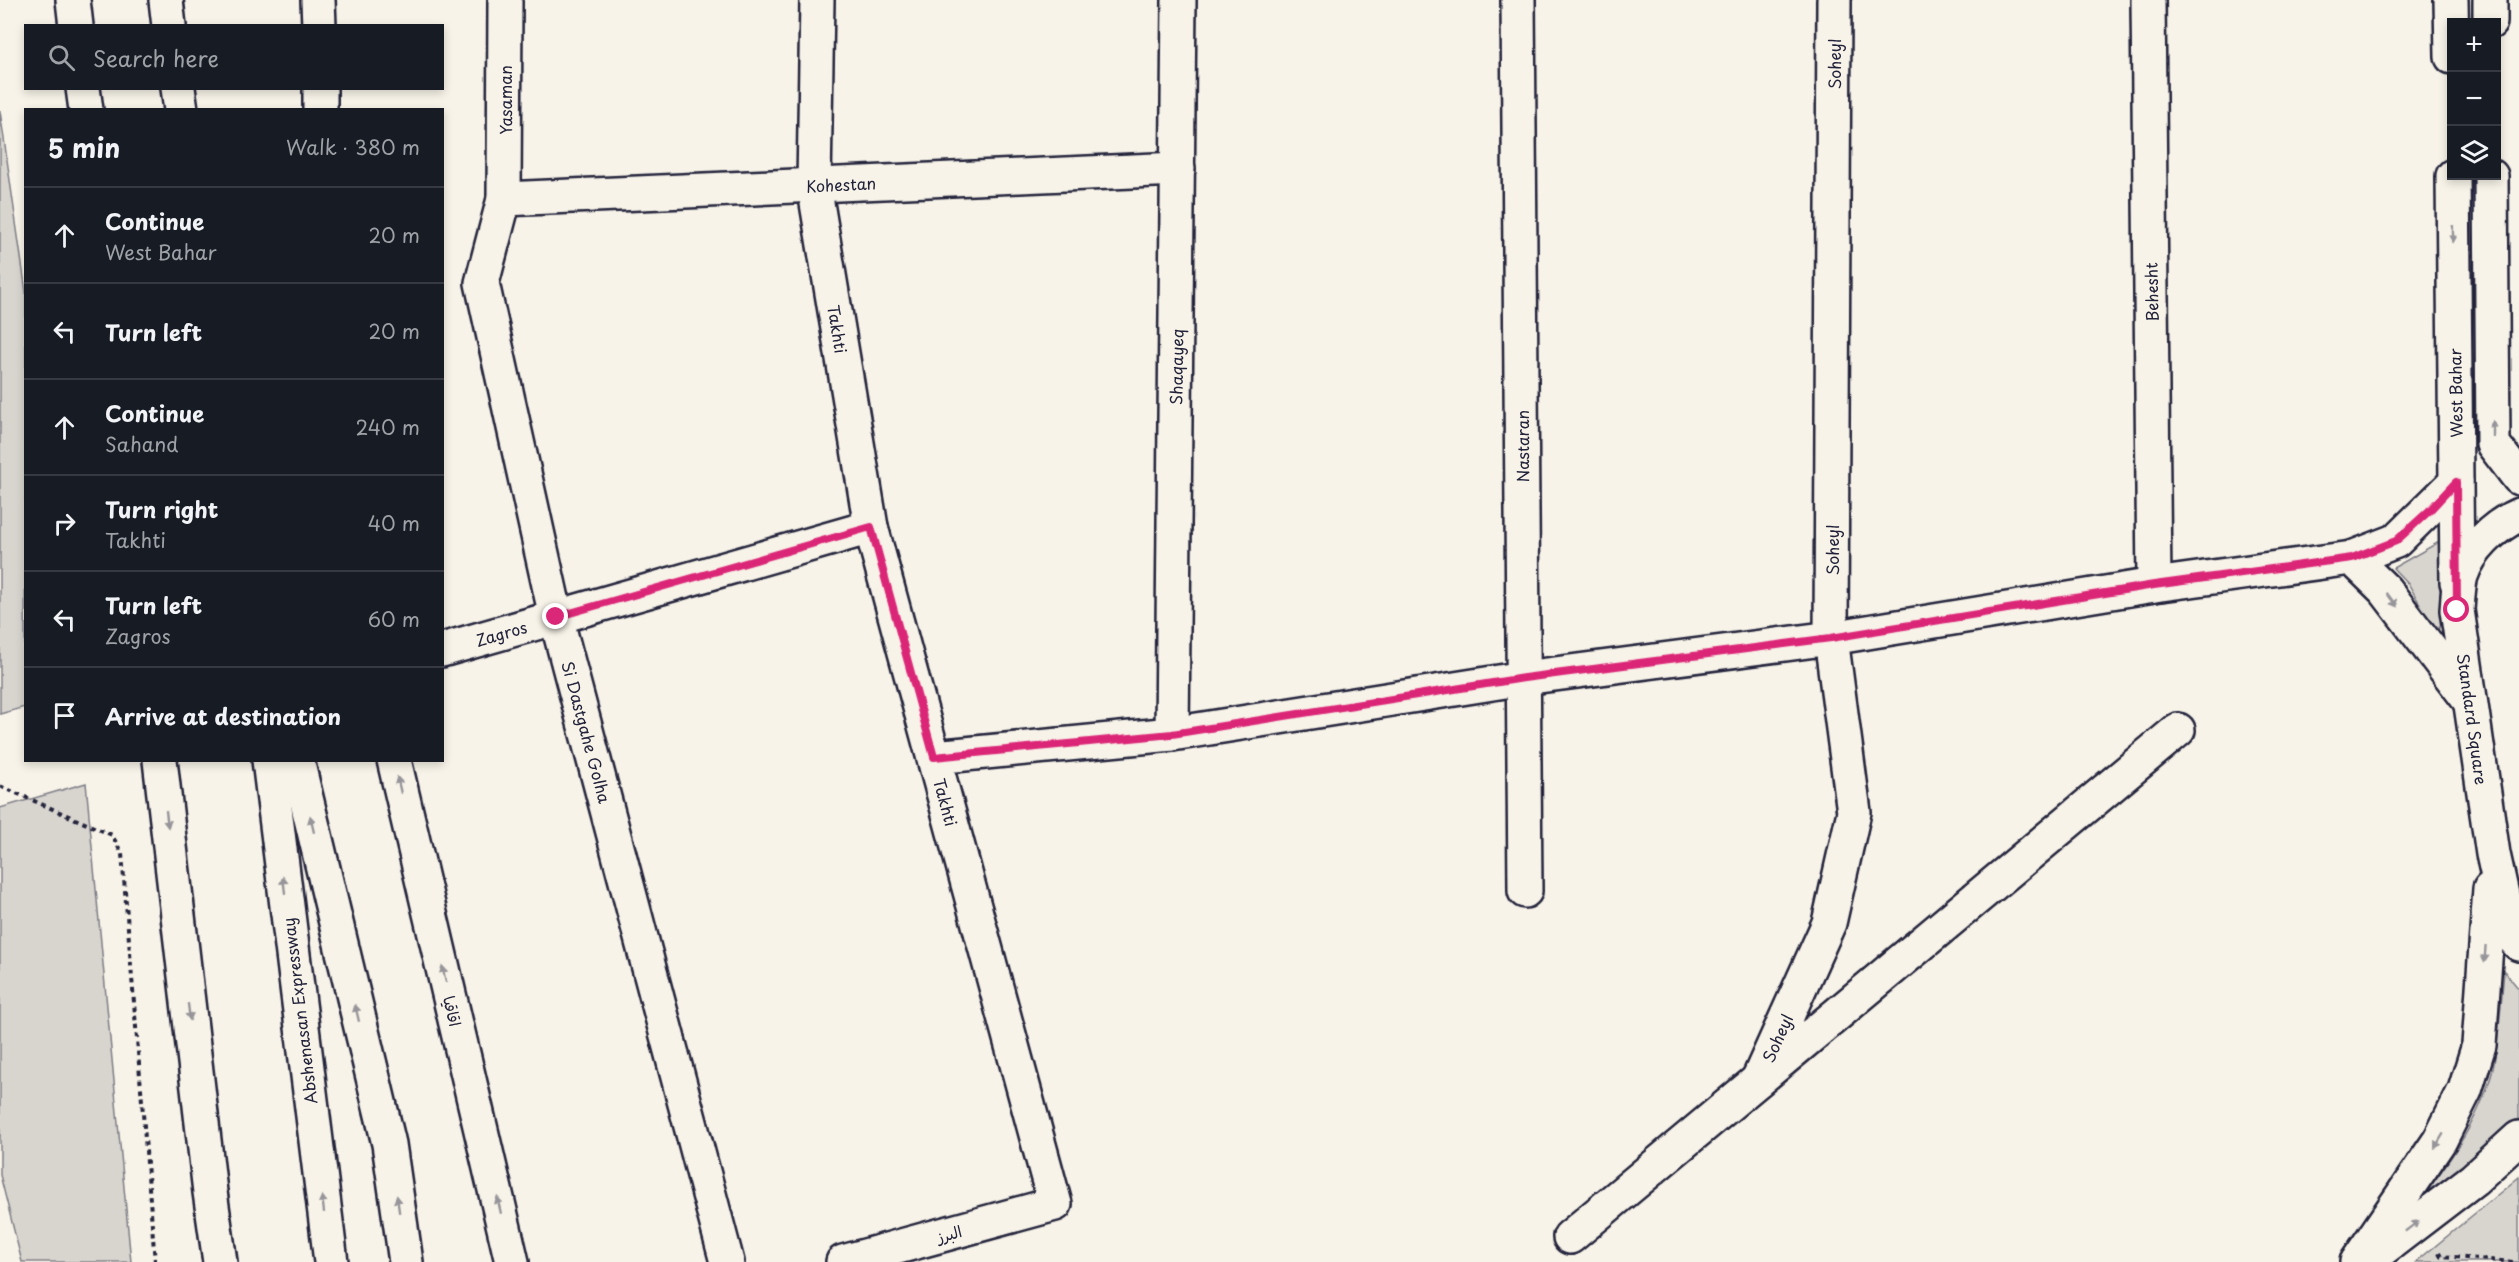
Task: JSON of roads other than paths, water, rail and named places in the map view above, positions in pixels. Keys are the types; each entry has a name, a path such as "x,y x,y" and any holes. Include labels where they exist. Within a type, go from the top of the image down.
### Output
{"main road":[{"path":"73,0 76,24"},
{"path":"166,0 169,24"},
{"path":"318,0 319,24"},
{"name":"Yasaman","path":"504,200 505,0"},
{"name":"Takhti","path":"818,0 814,185 871,527 1054,1204"},
{"name":"Shaqayeq","path":"1172,734 1179,0"},
{"name":"Nastaran","path":"1518,0 1525,891"},
{"name":"Soheyl","path":"1758,1080 1829,923 1854,812 1831,638 1834,0"},
{"name":"Behesht","path":"2148,0 2154,585"},
{"path":"2451,0 2451,18"},
{"path":"2490,0 2490,18"},
{"path":"83,90 86,108"},
{"path":"178,90 181,108"},
{"path":"320,90 320,108"},
{"name":"Kohestan","path":"504,200 1178,169"},
{"name":"West Bahar","path":"2453,180 2457,610"},
{"path":"2491,180 2493,444 2519,478"},
{"name":"Si Dastgahe Golha","path":"504,200 482,283 556,617 727,1262"},
{"path":"934,757 1172,734 1524,678 1831,638 2154,585 2352,558 2396,541 2456,482"},
{"name":"Standard Square","path":"2519,515 2504,522 2478,546 2461,576 2457,610 2493,854 2511,934 2519,944"},
{"name":"Zagros","path":"444,649 871,527"},
{"path":"2352,558 2385,590 2469,700"},
{"path":"1570,1237 2178,730"},
{"path":"160,762 220,1262"},
{"name":"Abshenasan Expressway","path":"269,762 331,1262"},
{"path":"297,762 388,1144 406,1262"},
{"name":"اقاقیا","path":"394,762 513,1262"},
{"path":"2357,1262 2440,1140 2464,1090 2479,1045 2493,854"},
{"path":"2366,1262 2474,1179 2519,1138"},
{"path":"210,1192 211,1262"},
{"name":"البرز","path":"843,1262 1054,1204"}]}
